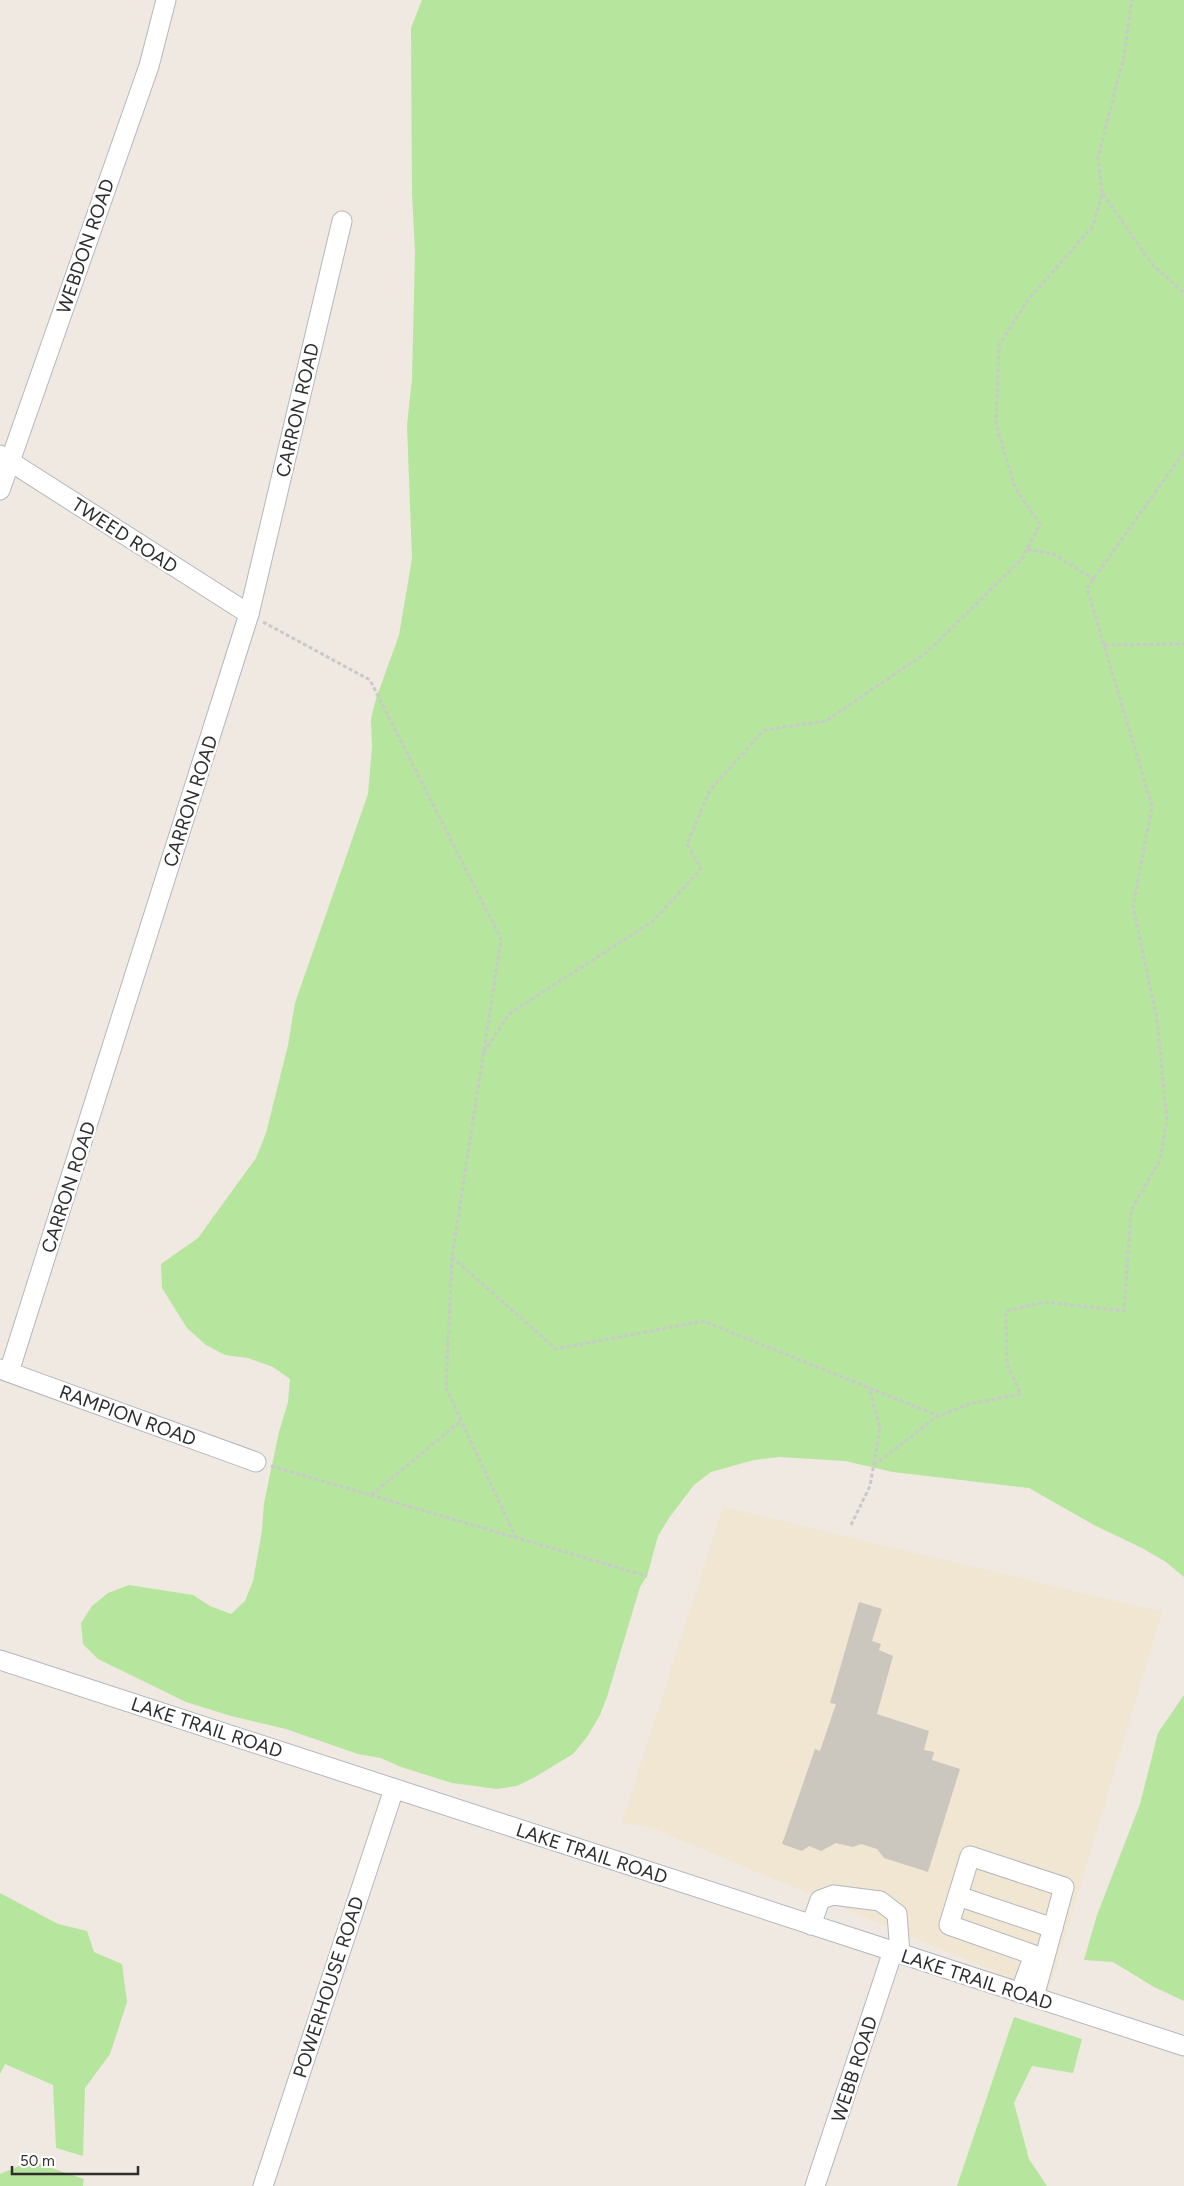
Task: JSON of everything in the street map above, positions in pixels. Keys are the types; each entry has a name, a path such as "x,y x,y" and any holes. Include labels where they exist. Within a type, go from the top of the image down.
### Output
{"street":[{"name":"WEBDON ROAD","path":"0,490 5,458 149,66 166,0"},
{"name":"CARRON ROAD","path":"5,1370 250,614 342,221"},
{"name":"TWEED ROAD","path":"5,458 250,614"},
{"name":"RAMPION ROAD","path":"5,1370 256,1462"},
{"name":"LAKE TRAIL ROAD","path":"0,1660 1184,2046"},
{"name":"POWERHOUSE ROAD","path":"263,2186 394,1789"},
{"path":"970,1856 1064,1887 1053,1928 1027,1995 1034,1955 949,1925 970,1856"},
{"path":"811,1924 820,1900 833,1895 880,1902 897,1914 896,1952"},
{"path":"958,1896 1053,1928"},
{"name":"WEBB ROAD","path":"815,2186 896,1952"}],"path":[{"path":"484,1052 509,1014 653,922 700,869 687,844 710,790 764,730 826,721 834,716 927,652 1022,559 1040,524 1015,488 996,424 999,345 1028,300 1093,226 1102,194 1098,158 1124,56 1132,0"},
{"path":"1102,194 1152,264 1184,293"},
{"path":"873,1466 939,1416 969,1404 1021,1394 1007,1364 1006,1311 1045,1302 1124,1311 1131,1210 1160,1160 1167,1120 1157,1019 1133,907 1152,806 1087,588 1184,452"},
{"path":"1027,549 1053,554 1094,579"},
{"path":"250,614 370,680 501,939 452,1258 446,1388 516,1538"},
{"path":"1104,645 1184,644"},
{"path":"452,1258 556,1349 703,1321 939,1416"},
{"path":"851,1525 870,1486 880,1428 869,1388"},
{"path":"371,1495 461,1421"},
{"path":"256,1462 647,1576"}],"shaded area":[{"path":"723,1507 1162,1612 1048,1994 652,1828 622,1822"}],"green space":[{"path":"422,0 1184,0 1184,1577 1166,1562 1142,1548 1094,1525 1029,1488 893,1472 845,1461 779,1457 754,1460 711,1472 694,1485 658,1536 647,1576 640,1587 607,1697 600,1715 587,1737 573,1754 535,1777 517,1786 497,1789 452,1783 401,1767 381,1758 358,1754 286,1729 231,1716 186,1702 98,1659 83,1644 81,1623 92,1606 108,1593 129,1585 193,1595 210,1606 231,1614 245,1601 253,1581 262,1531 264,1503 279,1432 288,1402 290,1379 273,1367 248,1358 225,1355 206,1345 187,1328 162,1288 161,1264 198,1238 256,1158 266,1133 288,1045 295,1003 368,794 372,747 371,719 376,699 399,635 412,559 407,425 412,379 415,252 412,193 411,28"},
{"path":"1184,1695 1184,2001 1154,1987 1113,1962 1084,1960 1097,1915 1140,1804 1158,1733"},
{"path":"0,1893 58,1924 87,1931 94,1952 122,1964 127,2002 110,2054 85,2088 83,2156 56,2148 53,2085 5,2064 0,2074"},
{"path":"1014,2017 1082,2039 1073,2073 1032,2066 1014,2103 1029,2159 1047,2186 957,2186"},
{"path":"31,2161 84,2179 83,2186 0,2186 0,2174"}],"building":[{"path":"859,1602 882,1609 872,1641 881,1644 879,1650 893,1656 877,1714 929,1731 924,1750 934,1752 932,1760 960,1769 928,1872 884,1858 877,1849 861,1844 853,1847 836,1843 821,1851 809,1846 802,1851 782,1844 815,1749 820,1751 836,1704 830,1703"}]}
